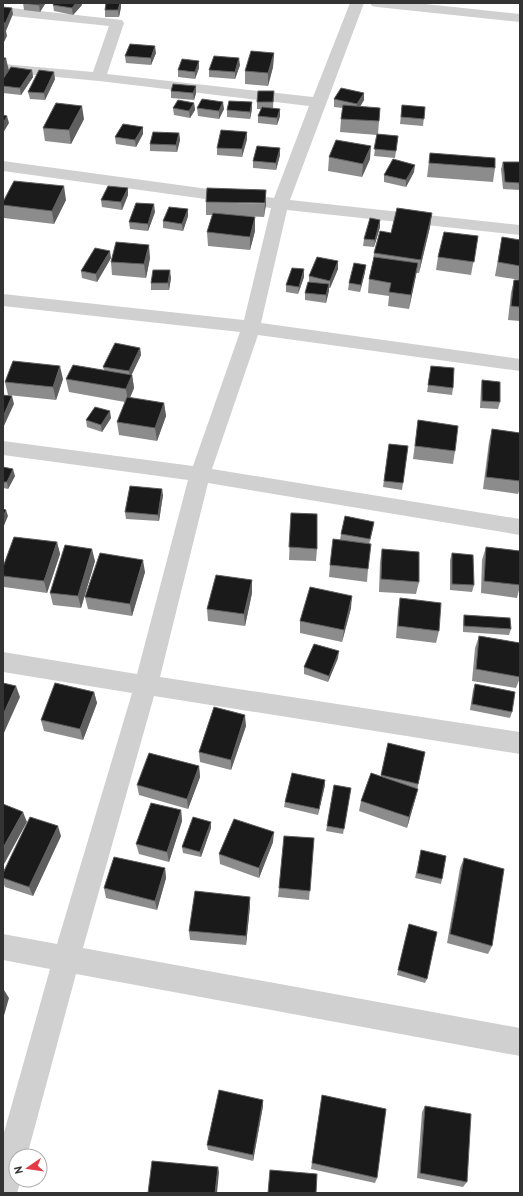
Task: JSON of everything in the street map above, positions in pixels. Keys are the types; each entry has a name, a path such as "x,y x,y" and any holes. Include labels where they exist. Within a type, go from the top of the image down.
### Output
{"street":[{"path":"3,1190 66,959 146,686 200,475 251,327 280,204 357,3"},
{"path":"377,3 520,18"},
{"path":"3,11 117,23 99,77"},
{"path":"3,68 99,77 318,102"},
{"path":"3,166 280,204 520,230"},
{"path":"3,300 251,327 520,366"},
{"path":"3,448 200,475 520,527"},
{"path":"3,662 146,686 520,743"},
{"path":"3,947 520,1042"}],"building":[{"path":"23,3 40,3 39,5"},
{"path":"54,3 76,3 72,8 53,5"},
{"path":"106,3 120,3 118,10 105,10"},
{"path":"3,7 12,8 5,24 3,23"},
{"path":"130,44 155,46 151,58 125,56"},
{"path":"251,51 274,53 268,73 245,71"},
{"path":"214,56 239,58 235,72 209,70"},
{"path":"182,59 199,61 195,72 178,70"},
{"path":"11,67 32,70 20,88 3,86 3,79"},
{"path":"39,70 54,72 44,93 28,92"},
{"path":"173,84 196,86 193,93 171,91"},
{"path":"341,88 364,93 357,104 334,99"},
{"path":"258,91 274,91 273,102 257,102"},
{"path":"202,99 223,102 219,111 197,108"},
{"path":"178,100 194,103 189,111 173,108"},
{"path":"229,101 252,102 250,112 227,110"},
{"path":"56,103 82,106 69,130 43,128"},
{"path":"343,105 380,108 379,121 341,119"},
{"path":"402,105 425,107 424,119 401,117"},
{"path":"262,107 280,109 277,118 258,116"},
{"path":"3,115 7,116 3,124"},
{"path":"123,124 143,127 135,140 115,137"},
{"path":"221,130 247,132 242,149 217,148"},
{"path":"153,132 179,133 176,145 150,144"},
{"path":"377,134 398,136 396,151 374,149"},
{"path":"336,140 371,146 363,164 329,157"},
{"path":"257,146 280,148 276,163 253,161"},
{"path":"430,153 495,158 495,168 429,163"},
{"path":"393,159 415,165 406,180 384,175"},
{"path":"503,162 520,162 520,183 505,182"},
{"path":"14,181 64,186 52,211 3,205 3,202"},
{"path":"108,186 128,188 121,202 101,200"},
{"path":"207,188 266,190 265,203 206,202"},
{"path":"136,203 154,204 148,224 129,222"},
{"path":"169,207 188,209 182,224 163,221"},
{"path":"397,208 432,213 421,260 374,253 380,231 391,233"},
{"path":"213,213 255,217 250,237 207,232"},
{"path":"370,218 380,220 375,240 364,239"},
{"path":"444,232 478,236 474,262 438,257"},
{"path":"502,237 520,240 520,266 498,262"},
{"path":"116,242 149,245 144,264 111,262"},
{"path":"95,248 110,251 96,274 81,271"},
{"path":"317,257 338,261 330,281 309,276"},
{"path":"374,257 418,263 411,295 389,292 391,283 369,279"},
{"path":"354,263 366,265 361,285 349,283"},
{"path":"292,268 304,269 299,287 286,285"},
{"path":"153,270 170,270 168,283 151,283"},
{"path":"514,280 520,280 520,307 511,306"},
{"path":"308,282 329,284 326,295 305,293"},
{"path":"115,343 140,348 129,371 103,367"},
{"path":"13,361 60,366 53,387 5,382"},
{"path":"73,365 132,375 126,389 66,379"},
{"path":"431,366 454,368 453,388 428,385"},
{"path":"482,380 500,382 500,402 482,401"},
{"path":"3,395 12,396 3,417"},
{"path":"127,397 164,403 155,428 117,422"},
{"path":"95,407 110,411 101,425 86,420"},
{"path":"418,420 458,426 455,451 415,446"},
{"path":"492,429 520,433 520,481 486,477"},
{"path":"389,444 408,446 403,483 384,481"},
{"path":"3,467 13,469 7,482 3,482"},
{"path":"130,486 162,489 158,515 125,512"},
{"path":"3,509 6,510 3,517"},
{"path":"291,513 317,514 317,549 289,547"},
{"path":"345,516 374,522 370,539 341,534"},
{"path":"14,537 57,542 44,581 3,576 3,567"},
{"path":"333,539 371,544 368,569 330,565"},
{"path":"65,545 92,549 78,596 50,593"},
{"path":"486,547 520,551 520,585 484,581"},
{"path":"382,549 419,552 419,582 381,579"},
{"path":"100,553 143,560 130,604 85,597"},
{"path":"452,553 473,555 474,585 452,584"},
{"path":"216,575 252,580 244,614 207,609"},
{"path":"310,587 352,596 344,630 300,621"},
{"path":"400,598 441,603 439,631 398,626"},
{"path":"464,615 510,618 511,629 464,626"},
{"path":"479,636 520,643 520,677 476,669"},
{"path":"314,644 339,651 329,676 304,667"},
{"path":"3,683 16,686 3,715"},
{"path":"55,683 94,692 80,729 41,720"},
{"path":"475,684 515,692 512,712 472,704"},
{"path":"214,707 245,715 231,760 199,752"},
{"path":"388,743 425,752 418,784 381,775"},
{"path":"149,753 199,766 187,799 137,785"},
{"path":"292,773 325,780 319,809 285,802"},
{"path":"371,773 418,789 409,817 361,801"},
{"path":"334,785 351,788 344,829 327,826"},
{"path":"151,803 181,810 167,852 136,844"},
{"path":"3,804 23,812 3,848"},
{"path":"30,817 58,826 29,887 3,878 3,873"},
{"path":"193,817 211,822 200,852 182,847"},
{"path":"234,819 274,832 259,868 219,854"},
{"path":"284,836 314,838 310,891 279,888"},
{"path":"421,850 446,856 442,879 417,873"},
{"path":"114,857 165,868 155,901 104,888"},
{"path":"464,858 504,869 492,946 450,934"},
{"path":"195,891 250,897 246,936 189,931"},
{"path":"409,924 437,932 427,979 398,970"},
{"path":"219,1090 263,1100 253,1155 207,1145"},
{"path":"322,1095 386,1109 377,1178 312,1163"},
{"path":"425,1106 471,1114 467,1182 420,1173"},
{"path":"152,1161 218,1167 215,1193 148,1193"},
{"path":"270,1170 317,1174 316,1193 268,1193"}]}
